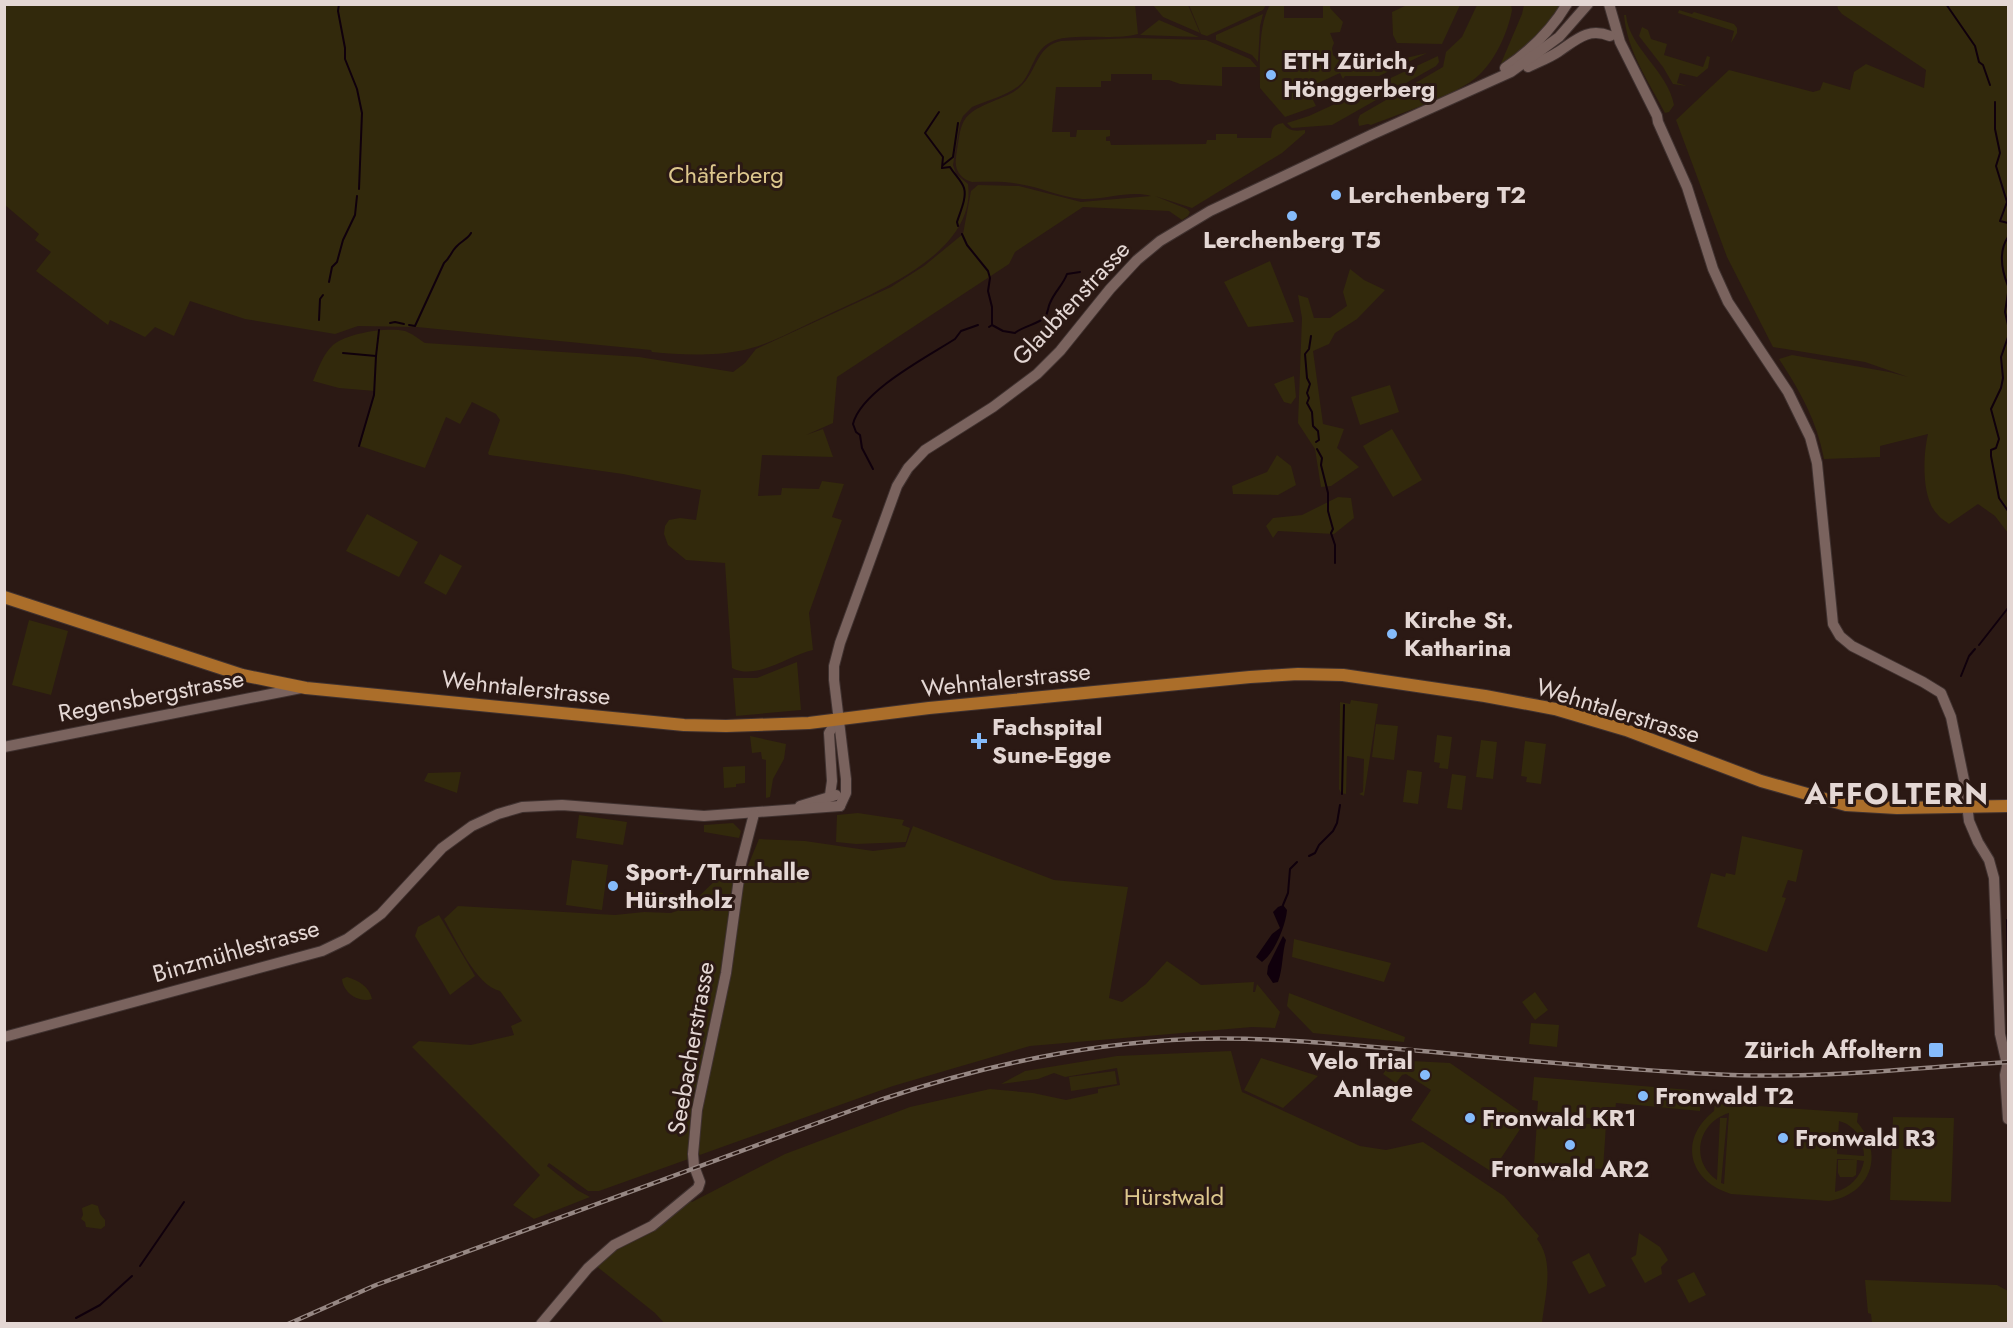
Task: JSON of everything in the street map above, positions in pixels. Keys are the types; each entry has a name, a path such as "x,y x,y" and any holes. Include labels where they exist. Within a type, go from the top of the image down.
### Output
{"main road":[{"name":"Wehntalerstrasse","path":"4,597 242,675 306,688 684,725 778,725 1250,677 1298,674 1337,675 1474,694 1555,709 1626,730 1761,781 1846,805 1896,808 2008,806"}],"street":[{"name":"Glaubtenstrasse","path":"1483,84 1526,53 1553,26 1567,4"},
{"path":"1602,4 1610,36 1629,77 1653,118 1658,122"},
{"path":"1609,4 1620,42 1657,116 1683,177 1713,269 1728,302 1788,392 1810,437 1817,464 1833,624 1840,636 1852,646 1941,693 1951,717 1971,827 1989,860 1994,878 2001,1034 2008,1067 2005,1075 2008,1119"},
{"name":"Glaubtenstrasse","path":"837,720 834,666 840,643 897,486 917,457 941,438 993,407 1037,374 1068,342 1126,270 1160,241 1210,212 1511,72 1550,44 1587,6"},
{"path":"1511,72 1544,60 1587,33 1594,32 1610,36"},
{"name":"Regensbergstrasse","path":"4,747 306,688"},
{"path":"837,720 841,730 846,793 840,806 830,795 832,781 830,733 837,720"},
{"name":"Binzmühlestrasse","path":"794,809 830,795 846,793"},
{"name":"Binzmühlestrasse","path":"4,1036 325,950 347,939 381,914 453,839 485,819 509,810 542,805 704,816 840,806"},
{"name":"Seebacherstrasse","path":"541,1323 588,1268 614,1245 652,1226 698,1188 700,1182 694,1166 693,1154 696,1110 726,973 741,864 754,814"}],"green space":[{"name":"Chäferberg","path":"1135,4 1138,34 1069,38 1051,42 1037,55 1022,83 1005,94 972,107 963,116 953,165 956,174 968,184 966,209 956,231 939,251 918,268 868,296 771,341 750,349 729,353 662,353 651,350 417,327 358,326 335,334 245,319 190,301 174,336 155,327 145,337 110,320 108,325 36,271 51,252 35,240 39,234 5,205 5,5"},
{"path":"1153,5 1188,5 1200,33 1163,17"},
{"path":"1189,5 1266,5 1263,10 1207,36 1201,34"},
{"path":"1270,5 1284,5 1284,18 1323,18 1323,5 1330,5 1330,8 1343,22 1340,32 1330,33 1334,43 1333,55 1340,61 1372,66 1427,53 1379,76 1345,76 1343,79 1340,73 1307,88 1316,106 1285,117 1260,88 1263,23"},
{"path":"1407,5 1460,5 1442,44 1397,43 1393,35 1392,12"},
{"path":"1477,5 1511,5 1512,10 1500,45 1485,69 1457,90 1371,125 1359,126 1360,115 1443,67 1446,52 1462,37"},
{"path":"1524,5 1563,5 1534,40 1499,68 1522,14"},
{"path":"1837,5 2008,5 2008,533 1995,516 1978,504 1949,524 1932,508 1926,488 1924,465 1928,434 1880,446 1880,457 1824,459 1807,407 1779,359 1792,355 1908,377 1865,362 1773,347 1727,257 1676,120 1729,70 1813,92 1820,90 1823,82 1850,90 1854,72 1866,64 1924,88 1926,70 1842,14"},
{"path":"1679,10 1734,24 1737,33 1731,43 1734,31 1678,13"},
{"path":"1263,14 1258,62 1252,55 1216,40 1216,35"},
{"path":"1624,15 1626,15 1634,38 1670,93 1674,105 1669,112 1665,113 1634,54"},
{"path":"1159,20 1199,37 1140,35"},
{"path":"1642,27 1648,30 1651,39 1667,44 1664,55 1703,67 1707,56 1710,57 1708,68 1697,77 1680,73 1677,83 1687,86 1673,84 1639,36"},
{"path":"1134,38 1206,40 1250,59 1257,67 1222,67 1222,86 1152,80 1152,74 1111,74 1111,81 1101,81 1101,87 1056,87 1052,132 1070,132 1070,137 1076,137 1077,130 1110,130 1110,136 1106,137 1106,141 1110,141 1111,145 1206,144 1207,140 1216,140 1216,134 1237,134 1237,138 1271,138 1273,128 1283,123 1295,131 1305,130 1305,133 1282,153 1192,208 1155,196 1187,209 1190,212 1182,220 1169,211 1083,207 1015,252 1009,264 837,377 833,423 806,435 823,429 833,457 762,455 758,496 781,495 782,488 819,489 822,481 844,484 832,517 842,520 809,613 813,650 762,669 742,671 732,668 725,563 686,560 668,545 664,534 669,520 680,518 696,520 701,490 623,474 489,455 500,420 496,414 472,402 460,424 446,417 425,468 360,446 375,391 339,388 313,381 324,357 333,345 357,334 388,330 405,331 425,343 639,357 733,372 745,363 756,349 891,287 924,266 963,234 971,191 978,185 1019,186 1081,202 1151,196 1135,194 1082,199 1013,183 972,182 959,173 956,166 964,120 975,110 1018,89 1026,81 1046,48 1061,41"},
{"path":"1438,56 1439,62 1436,66 1332,125 1292,128 1287,123 1309,116"},
{"path":"1270,261 1294,322 1248,327 1224,282"},
{"path":"1350,269 1364,280 1385,290 1357,319 1335,333 1329,344 1313,351 1323,424 1344,429 1337,448 1359,467 1331,486 1321,487 1315,449 1298,423 1302,318 1298,295 1308,298 1314,318 1330,318 1347,306 1343,292"},
{"path":"1294,376 1296,397 1291,404 1284,402 1274,384"},
{"path":"1390,385 1399,412 1360,425 1351,397"},
{"path":"1392,429 1422,480 1393,497 1363,446"},
{"path":"1277,455 1291,466 1296,485 1278,495 1233,494 1232,486 1267,472"},
{"path":"1338,497 1351,498 1354,518 1334,534 1278,531 1273,538 1266,526 1273,518 1302,515"},
{"path":"367,514 418,542 399,577 346,551"},
{"path":"440,554 462,566 446,595 424,583"},
{"path":"29,620 68,631 51,695 12,685"},
{"path":"797,662 801,710 736,716 733,678 757,678"},
{"path":"1351,700 1378,704 1364,796 1359,794 1363,792 1364,759 1347,756 1346,794 1341,793 1339,789 1340,702 1350,704"},
{"path":"1376,724 1398,726 1394,760 1372,757"},
{"path":"1437,735 1452,737 1448,769 1439,768 1440,763 1434,762"},
{"path":"750,736 786,744 784,759 773,779 770,797 766,798 766,760 762,759 761,752 752,753"},
{"path":"1481,740 1497,742 1493,779 1476,777"},
{"path":"1525,741 1546,744 1541,784 1526,782 1527,777 1521,776"},
{"path":"745,766 745,783 736,784 736,787 724,788 723,767"},
{"path":"1407,770 1422,772 1418,804 1403,802"},
{"path":"461,772 457,793 424,781 428,773"},
{"path":"1452,774 1466,776 1462,810 1447,808"},
{"path":"858,813 904,820 902,825 910,828 906,842 856,844 836,842 837,815"},
{"path":"579,815 627,822 623,845 576,838"},
{"path":"733,823 741,831 739,838 704,832 704,825"},
{"path":"913,826 1054,880 1128,887 1109,998 1122,1002 1146,984 1167,961 1201,985 1254,982 1253,992 1257,984 1280,1012 1275,1028 1252,1027 1030,1046 893,1086 599,1191 588,1191 549,1163 547,1166 577,1190 590,1197 534,1219 513,1205 540,1175 412,1047 419,1041 471,1045 514,1035 511,1026 522,1021 500,991 491,987 475,971 444,919 458,906 615,915 644,912 671,913 690,905 728,868 734,866 747,868 759,839 805,841 873,851 905,847"},
{"path":"1742,836 1803,850 1796,882 1788,880 1782,897 1786,898 1767,952 1697,927 1711,873 1725,877 1726,873 1735,875"},
{"path":"572,860 608,865 602,910 566,905"},
{"path":"634,890 663,893 662,897 669,904 635,906 626,904 624,895"},
{"path":"439,915 475,976 450,995 415,936 418,927"},
{"path":"1294,939 1391,963 1384,982 1292,957"},
{"path":"347,977 363,985 369,991 372,999 362,1000 352,996 343,984 342,979"},
{"path":"1535,992 1548,1010 1535,1020 1522,1002"},
{"path":"1289,993 1405,1037 1404,1042 1313,1033 1287,1006"},
{"path":"1531,1023 1559,1025 1557,1047 1529,1044"},
{"name":"Hürstwald","path":"1231,1051 1242,1092 1360,1146 1386,1150 1423,1142 1504,1196 1539,1236 1537,1239 1546,1258 1547,1280 1542,1323 665,1324 655,1313 595,1265 689,1200 692,1202 785,1154 910,1107 990,1089 1033,1093 1066,1100 1098,1093 1098,1089 1120,1085 1117,1068 1065,1077 1054,1073 1038,1079 1001,1084 1025,1071 1117,1056"},
{"path":"1261,1058 1318,1076 1283,1108 1244,1090"},
{"name":"Fronwald KR1","path":"1393,1060 1450,1063 1528,1117 1492,1172 1411,1120 1431,1090 1406,1074 1402,1075 1396,1083 1383,1074"},
{"path":"1115,1071 1117,1084 1071,1091 1069,1077"},
{"path":"1534,1077 1702,1091 1700,1111 1616,1103 1614,1120 1537,1114 1538,1101 1532,1100"},
{"name":"Fronwald R3","path":"1715,1103 1858,1113 1857,1122 1866,1134 1870,1147 1872,1159 1869,1171 1864,1181 1855,1190 1829,1201 1731,1194 1716,1188 1705,1179 1697,1169 1693,1158 1692,1146 1695,1134 1714,1111","holes":["1729,1113 1724,1184 1721,1183 1727,1118 1720,1118 1717,1180 1708,1172 1700,1153 1704,1133 1718,1118","1839,1121 1850,1126 1858,1134 1864,1156 1837,1154","1837,1159 1864,1161 1854,1181 1835,1192"]},
{"path":"1893,1117 1954,1118 1951,1202 1890,1200"},
{"name":"Fronwald AR2","path":"1537,1121 1606,1125 1603,1169 1534,1165"},
{"path":"1838,1160 1857,1160 1856,1175 1840,1177"},
{"path":"92,1204 98,1206 105,1220 105,1226 101,1229 86,1227 85,1222 81,1219 82,1208"},
{"path":"1639,1233 1660,1247 1668,1260 1661,1267 1662,1274 1645,1283 1631,1258 1636,1255"},
{"path":"1589,1253 1606,1286 1589,1294 1572,1262"},
{"path":"1694,1272 1706,1295 1689,1303 1677,1280"},
{"path":"1865,1280 1997,1285 2008,1291 2008,1323 1872,1323 1871,1314 1868,1313"}],"shaded area":[{"path":"1283,905 1287,910 1282,931 1271,953 1262,962 1256,957 1272,934 1280,928 1273,912"},
{"path":"1283,936 1286,940 1281,972 1278,982 1273,983 1267,974 1268,966"}],"waterway":[{"path":"339,4 345,59 357,89 362,113 359,189"},
{"path":"1946,4 1975,46 1979,62 1983,65 1990,85"},
{"path":"1995,102 1995,129 2000,153 1996,166 2007,202 2000,221 2008,223"},
{"path":"939,112 925,133 943,157 942,168"},
{"path":"943,165 953,157 958,123"},
{"path":"942,168 950,167 964,188 965,196 957,222 958,226"},
{"path":"329,282 332,267 337,262 343,240 355,215 357,196"},
{"path":"409,325 415,326 444,263 471,233"},
{"path":"962,234 967,245 988,271 990,278 988,291 992,307 992,325 989,327"},
{"path":"2008,237 2003,249 2002,262 2008,286"},
{"path":"992,325 1003,331 1015,333 1039,321 1046,315 1052,299 1067,274 1080,272"},
{"path":"2008,293 2005,312 2008,325"},
{"path":"319,320 320,299 323,295"},
{"path":"390,323 404,324"},
{"path":"873,469 862,448 860,435 853,424 868,399 896,376 955,339 961,331 978,325"},
{"path":"376,356 379,330"},
{"path":"1311,336 1309,349 1305,354 1307,378 1310,384 1307,403 1312,412 1313,426 1318,431 1319,440 1316,442"},
{"path":"2008,337 2001,357 2003,378 2001,388 1991,409 1999,439 1996,448 1991,450 1991,456 1999,498 2008,511"},
{"path":"343,353 376,356 374,395 359,446"},
{"path":"1317,449 1322,458 1321,465 1328,493 1335,563"},
{"path":"1979,645 2008,608"},
{"path":"1961,676 1969,656 1975,649"},
{"path":"1342,794 1344,705"},
{"path":"1309,856 1315,853 1319,845 1333,831 1340,805"},
{"path":"1283,905 1288,893 1290,869 1297,862"},
{"path":"2007,920 2008,961"},
{"path":"140,1266 184,1202"},
{"path":"76,1318 100,1305 132,1276"}],"railway":[{"path":"288,1324 376,1285 880,1100 995,1067 1113,1045 1193,1039 1270,1040 1633,1069 1786,1076 2008,1062"}],"place":[{"name":"ETH Zürich, Hönggerberg","path":"1271,75"},
{"name":"Lerchenberg T2","path":"1336,195"},
{"name":"Lerchenberg T5","path":"1292,216"},
{"name":"Kirche St. Katharina","path":"1392,634"},
{"name":"Fachspital Sune-Egge","path":"979,741"},
{"name":"Sport-/Turnhalle Hürstholz","path":"613,886"},
{"name":"Zürich Affoltern","path":"1936,1050"},
{"name":"Velo Trial Anlage","path":"1425,1075"},
{"name":"Fronwald T2","path":"1643,1096"},
{"name":"Fronwald KR1","path":"1470,1118"},
{"name":"Fronwald R3","path":"1783,1138"},
{"name":"Fronwald AR2","path":"1570,1145"}],"district":[{"name":"AFFOLTERN","path":"1897,794"}]}
